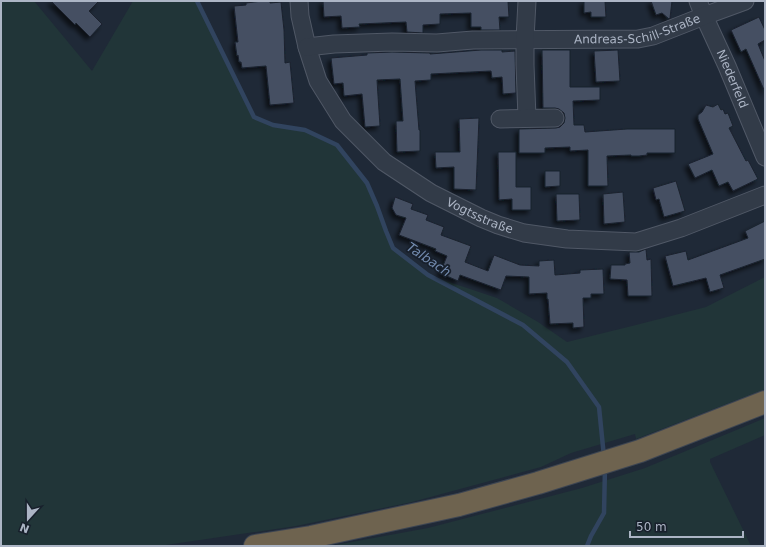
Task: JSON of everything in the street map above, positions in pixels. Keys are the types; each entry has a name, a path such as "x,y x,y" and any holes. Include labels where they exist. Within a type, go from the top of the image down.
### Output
{"highway":[{"path":"255,546 311,537 458,504 538,483 640,451 765,402"}],"street":[{"name":"Vogtsstraße","path":"299,1 300,16 307,47 318,81 343,121 384,162 431,193 481,218 524,233 567,239 636,242 681,228 765,195"},
{"path":"527,1 525,39 527,118"},
{"name":"Andreas-Schill-Straße","path":"307,47 334,44 392,42 437,43 473,40 638,39 653,36 701,8 745,1"},
{"name":"Niederfeld","path":"701,8 765,157"},
{"path":"500,119 555,118"}],"green space":[{"path":"1,1 34,1 92,71 133,1 197,1 254,117 273,125 305,130 337,145 367,183 393,248 428,275 497,298 538,322 567,342 706,307 765,277 765,389 636,439 635,434 571,453 541,467 412,502 296,526 159,546 1,546"},
{"path":"765,418 765,435 710,459 710,462 751,546 330,546 428,528 582,488 645,468"}],"building":[{"path":"51,1 99,1 89,11 102,24 90,37 76,23 75,25"},
{"path":"270,1 270,3 281,2 285,63 290,62 294,103 270,105 266,66 242,68 238,55 237,56 235,42 238,42 234,6"},
{"path":"323,1 508,1 509,17 499,17 500,30 481,30 481,27 471,27 471,13 440,14 440,24 423,25 423,33 407,32 406,22 359,24 360,27 342,28 341,16 324,17"},
{"path":"584,1 605,1 606,17 591,17 591,12 584,13"},
{"path":"651,1 672,1 670,18 669,19 662,13 656,15"},
{"path":"759,17 765,30 765,40 758,44 765,61 765,92 746,49 741,52 731,30"},
{"path":"502,50 502,52 515,51 516,93 503,94 502,77 492,78 491,71 431,74 431,80 415,81 420,130 420,151 397,152 396,121 403,121 400,79 377,80 380,126 365,127 362,94 344,96 343,83 334,84 331,58 367,55 367,53 392,52 430,54"},
{"path":"542,50 570,50 570,87 600,87 600,100 573,101 574,125 584,125 585,132 627,129 675,129 675,153 647,153 647,155 639,156 607,156 608,186 588,186 588,150 570,151 570,147 545,148 545,153 519,153 519,129 556,128 560,127 564,123 564,113 559,109 543,108"},
{"path":"618,50 620,81 596,82 594,51"},
{"path":"718,104 721,110 723,109 725,114 728,113 733,126 729,128 746,161 748,160 758,179 733,191 728,182 719,186 712,170 695,178 688,164 713,154 698,119 698,115 702,112 706,105 713,107"},
{"path":"479,118 476,190 454,189 454,167 436,168 435,152 460,152 459,119"},
{"path":"498,152 516,152 516,187 531,187 531,210 512,210 512,199 499,200"},
{"path":"545,171 560,171 560,186 545,187"},
{"path":"676,181 685,211 664,217 659,199 656,200 653,188"},
{"path":"623,192 625,222 604,224 603,194"},
{"path":"556,194 579,194 580,220 557,221"},
{"path":"395,197 413,204 411,209 428,215 426,220 444,227 441,235 471,246 465,262 488,271 494,255 520,265 539,266 539,261 554,260 555,275 580,273 580,270 603,269 604,294 591,294 591,298 583,298 584,327 573,328 573,323 550,324 547,293 529,294 529,277 506,276 501,290 460,275 458,281 440,273 447,256 435,251 436,249 399,235 406,218 396,215 392,208"},
{"path":"765,221 765,259 720,275 724,288 710,292 706,278 673,286 665,256 686,251 688,260 748,238 745,231"},
{"path":"646,249 647,260 651,259 652,296 628,296 627,280 610,279 611,265 625,265 630,263 629,252 639,252"}],"waterway":[{"name":"Talbach","path":"197,1 254,117 273,125 305,130 337,145 367,183 393,248 428,275 523,325 567,362 599,407 604,457"},
{"name":"Talbach","path":"587,546 604,513 605,468"}]}
